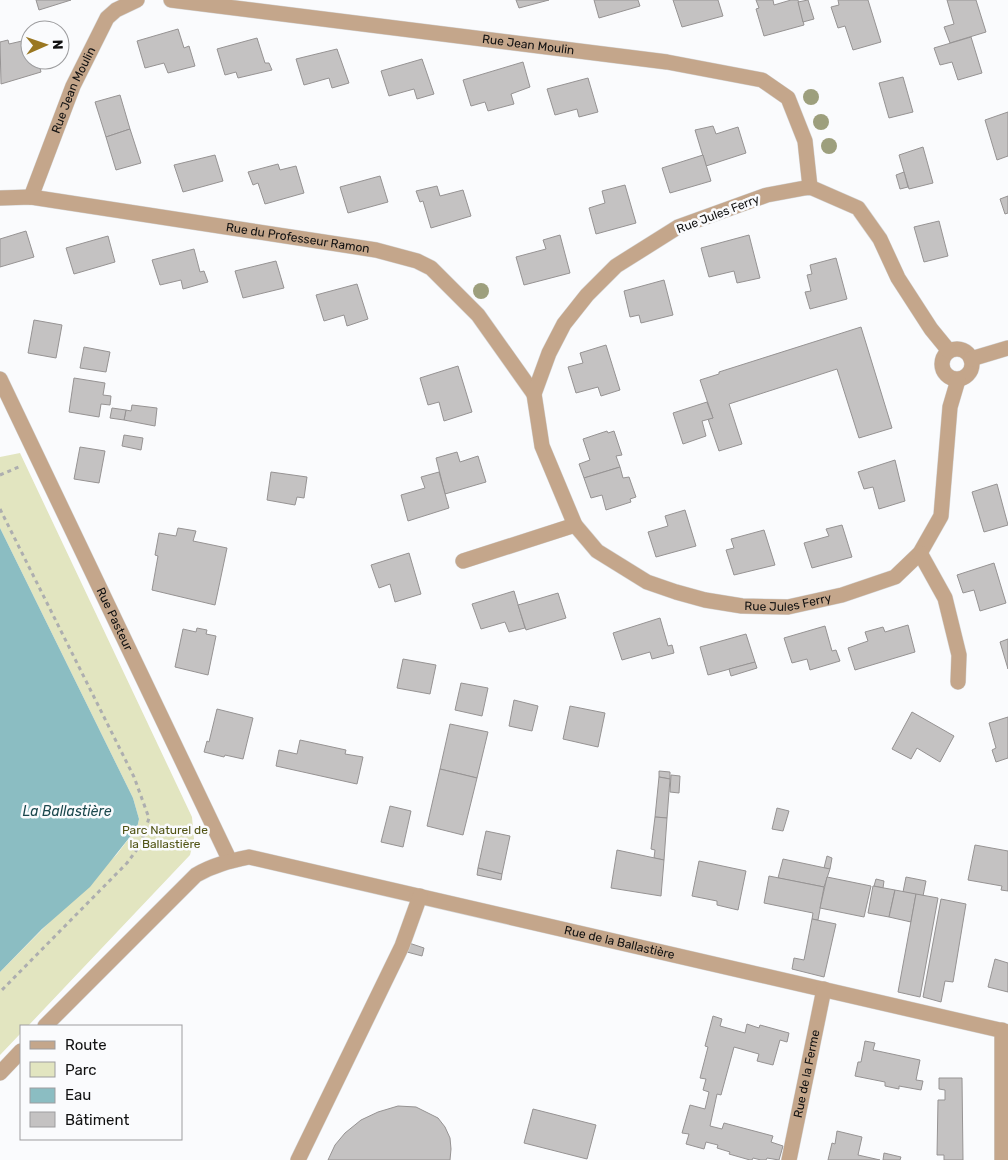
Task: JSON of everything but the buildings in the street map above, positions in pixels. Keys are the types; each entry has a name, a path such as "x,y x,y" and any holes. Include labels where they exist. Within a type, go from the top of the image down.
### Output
{"street":[{"name":"Rue Jean Moulin","path":"31,196 73,86 107,18 116,10 137,0"},
{"name":"Rue Jean Moulin","path":"170,0 658,60 762,80 788,98 805,141 810,187"},
{"path":"810,187 858,208 880,239 898,278 931,329 949,350"},
{"name":"Rue Jules Ferry","path":"810,187 767,195 678,227 616,266 587,295 564,324 549,352 534,394 542,446 574,526 598,551 647,582 705,600 742,606 788,607 842,595 896,577 920,553 941,516 950,408 958,380 970,373 972,359"},
{"name":"Rue du Professeur Ramon","path":"0,198 31,196 376,250 417,261 431,268 478,315 534,394"},
{"path":"958,380 948,377 942,369 942,358 949,350 958,348 966,352 972,359 1008,348"},
{"name":"Rue Pasteur","path":"0,379 230,861"},
{"path":"463,561 574,526"},
{"path":"920,553 945,598 958,655 958,682"},
{"name":"Rue de la Ballastière","path":"46,1025 196,875 211,866 250,858 1005,1031"},
{"path":"298,1160 402,946 420,896"},
{"name":"Rue de la Ferme","path":"789,1160 824,989"},
{"path":"1002,1160 1005,1031"},
{"path":"0,1073 20,1052"}],"path":[{"path":"0,475 20,467"},
{"path":"0,510 134,777 149,818 143,837 127,863 0,992"}],"green space":[{"name":"Parc Naturel de la Ballastière","path":"20,453 192,817 194,839 190,855 29,1025 20,1025 20,1034 0,1055 0,972 117,854 137,828 139,819 133,798 0,528 0,457"}],"water":[{"name":"La Ballastière","path":"0,528 133,798 139,819 137,828 90,887 42,929 0,972"}]}
